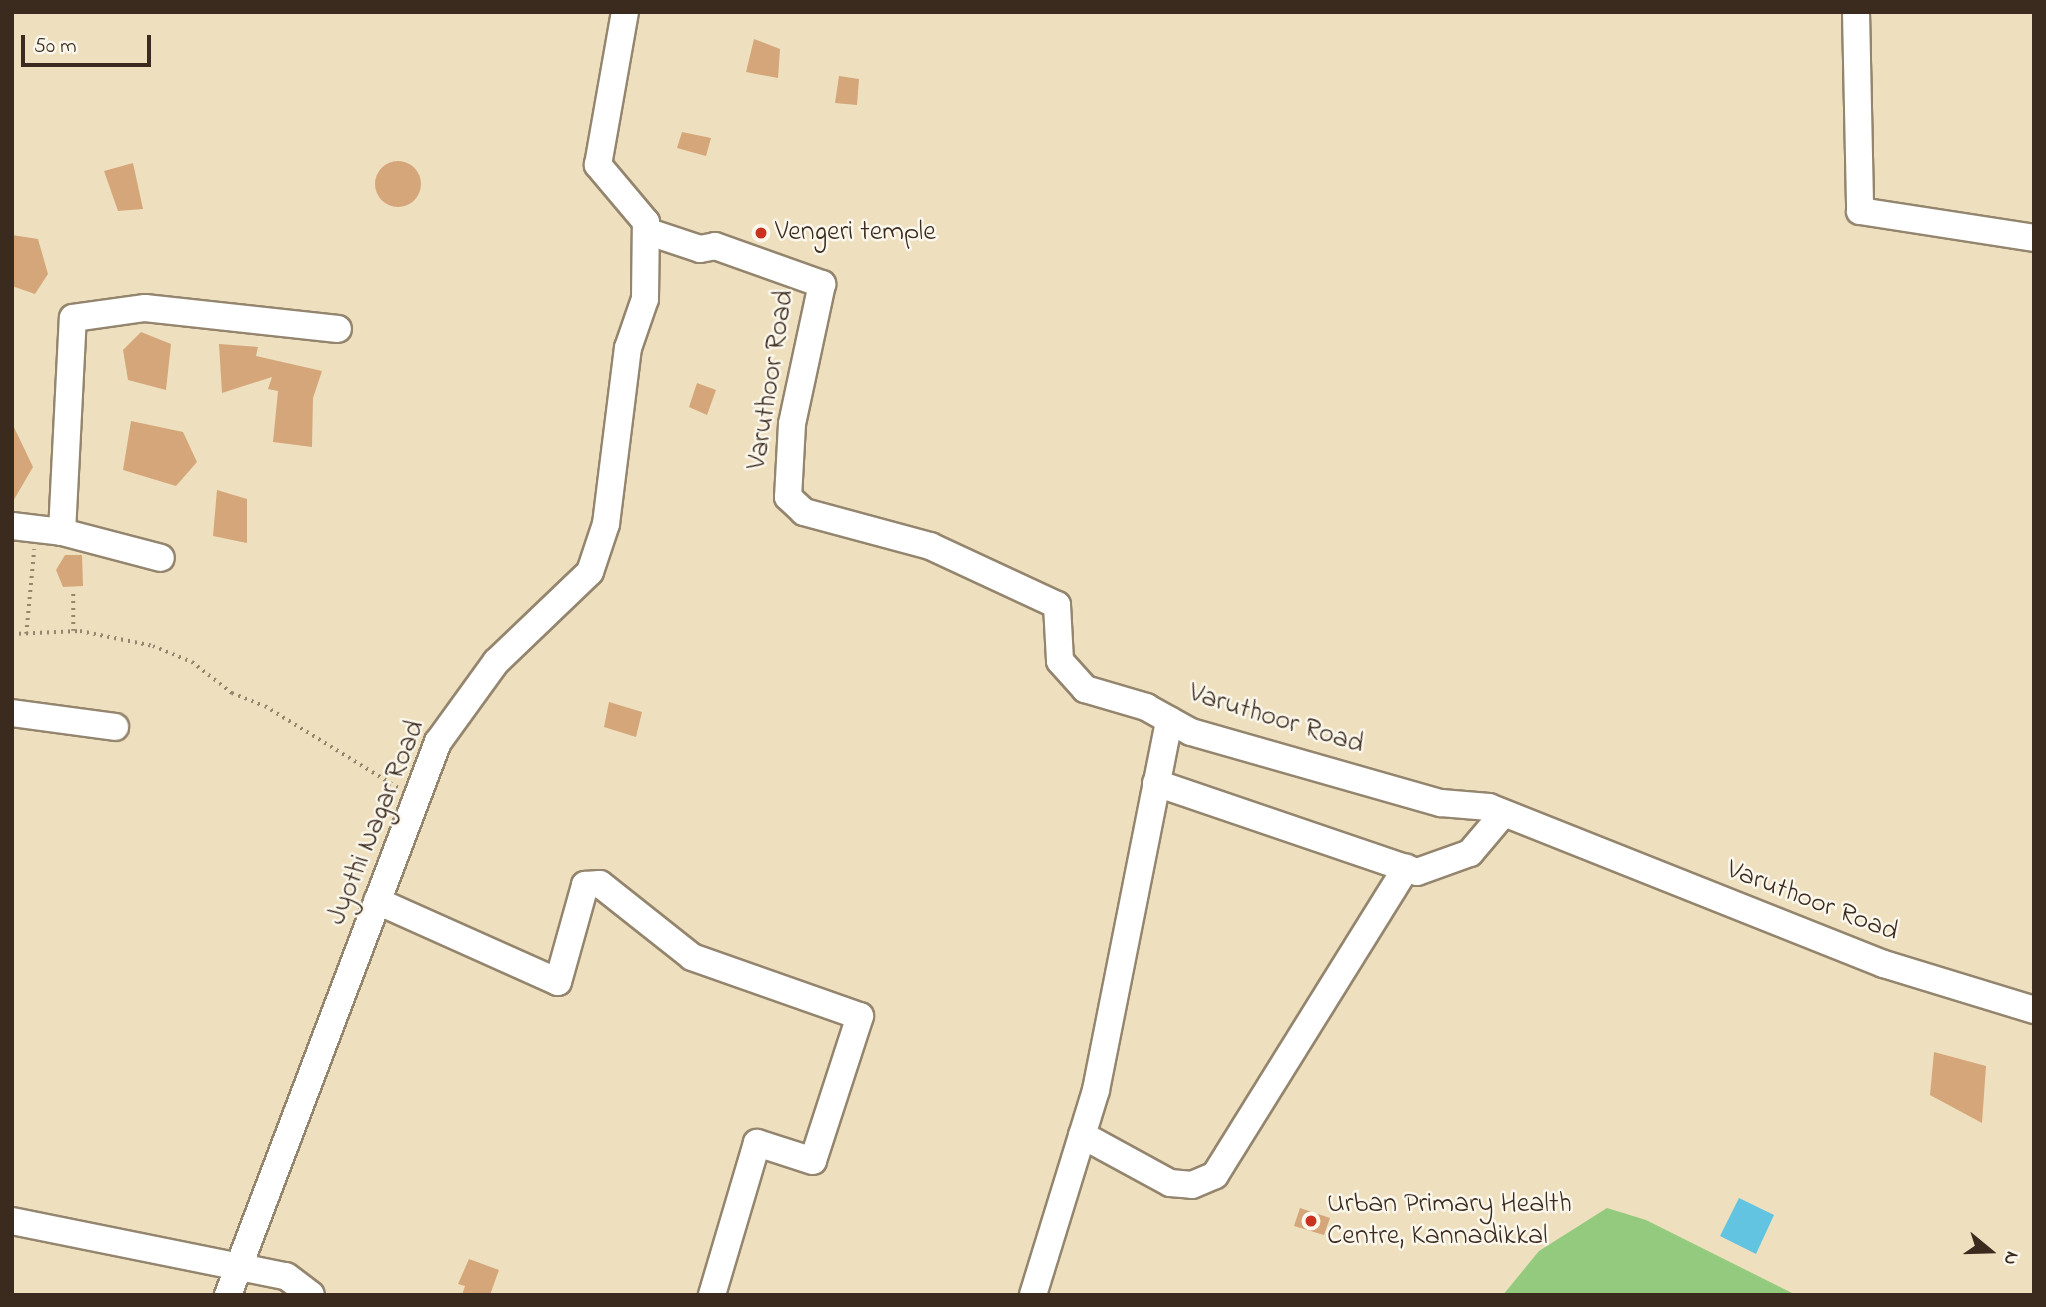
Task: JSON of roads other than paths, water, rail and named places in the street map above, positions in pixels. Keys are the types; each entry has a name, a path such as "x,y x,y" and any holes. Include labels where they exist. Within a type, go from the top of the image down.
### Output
{"street":[{"path":"625,12 598,165 646,222 646,231"},
{"path":"1856,12 1860,211 2034,238"},
{"name":"Varuthoor Road","path":"646,231 700,249 715,246 821,284 785,473 788,497 804,512 930,546 1057,605 1060,661 1085,689 1169,720 1191,732 1503,814 1884,964 2034,1010"},
{"name":"Jyothi Nagar Road","path":"228,1295 438,742 496,662 590,572 606,524 628,348 645,299 646,231"},
{"path":"161,558 37,529 74,318 145,309 338,329"},
{"path":"12,713 115,727"},
{"path":"1033,1295 1082,1135 1169,720"},
{"path":"1156,783 1417,872 1469,853 1503,814"},
{"path":"1082,1135 1170,1183 1192,1185 1215,1175 1406,868"},
{"path":"377,901 558,982 585,885 600,884 692,957 860,1016 813,1161 757,1143 712,1295"},
{"path":"12,1221 286,1276 311,1295"}],"water":[{"path":"1739,1198 1774,1215 1756,1254 1720,1236"}],"place":[{"name":"Vengeri temple","path":"761,233"},
{"name":"Urban Primary Health Centre, Kannadikkal","path":"1311,1221"}]}
